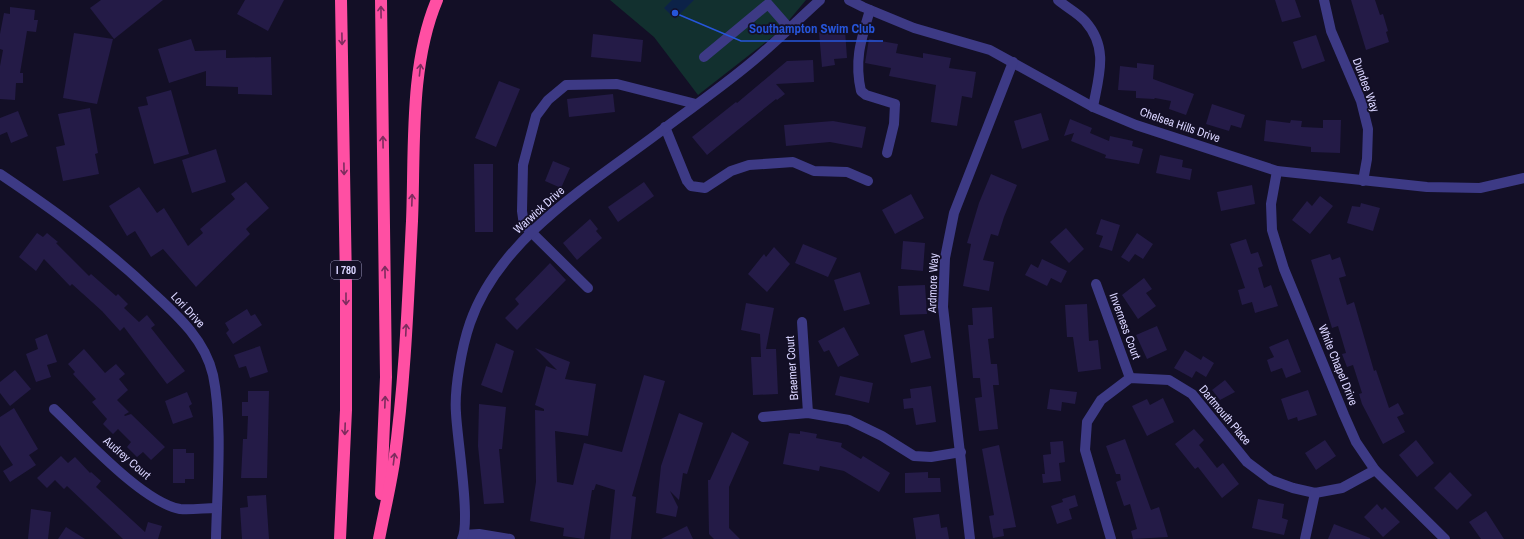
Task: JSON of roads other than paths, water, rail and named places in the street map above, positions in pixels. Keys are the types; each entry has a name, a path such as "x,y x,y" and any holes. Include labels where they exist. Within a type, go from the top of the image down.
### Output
{"highway":[{"name":"I 780","path":"340,539 346,394 346,284 341,0"},
{"path":"379,539 386,377 381,0"},
{"path":"379,539 394,462 401,396 406,324 416,104 420,65 426,35 437,0"}],"street":[{"name":"Warwick Drive","path":"463,537 465,509 456,411 458,377 470,324 492,278 532,233 606,171 760,55 820,0"},
{"name":"Chelsea Hills Drive","path":"849,0 914,28 990,50 1093,107 1136,125 1277,171 1427,188 1480,188 1524,178"},
{"path":"1058,0 1084,20 1097,38 1102,64 1093,107"},
{"name":"Dundee Way","path":"1324,0 1331,31 1361,102 1368,129 1367,159 1363,181"},
{"path":"704,57 768,4 789,28"},
{"path":"870,10 860,40 857,72 861,91 866,95 895,104 894,124 887,153"},
{"name":"Ardmore Way","path":"970,539 943,307 945,258 954,213 1013,62"},
{"path":"588,288 524,225 522,211 522,165 536,116 548,100 566,85 617,84 696,104"},
{"path":"665,127 687,181 691,186 696,188 705,188 731,171 749,166 793,162 814,171 847,172 868,181"},
{"name":"White Chapel Drive","path":"1277,171 1270,204 1272,230 1284,269 1356,442 1375,470 1445,539"},
{"name":"Lori Drive","path":"0,174 72,224 122,264 180,319 195,337 206,356 213,374 216,399 216,539"},
{"name":"Inverness Court","path":"1096,284 1130,378"},
{"name":"Braemer Court","path":"802,322 808,413"},
{"path":"1112,539 1084,450 1087,422 1101,400 1130,378"},
{"name":"Dartmouth Place","path":"1130,378 1169,380 1192,394 1247,462 1271,480 1293,488 1315,493 1342,488 1375,470"},
{"name":"Audrey Court","path":"54,409 132,482 157,500 180,509 216,508"},
{"path":"763,416 808,413 848,420 882,436 914,456 931,457 961,452"},
{"path":"1305,539 1315,493"},
{"path":"463,537 478,534 510,539"}],"water":[{"path":"672,0 694,0 675,19 664,8"}],"place":[{"name":"Southampton Swim Club","path":"675,13"}]}
